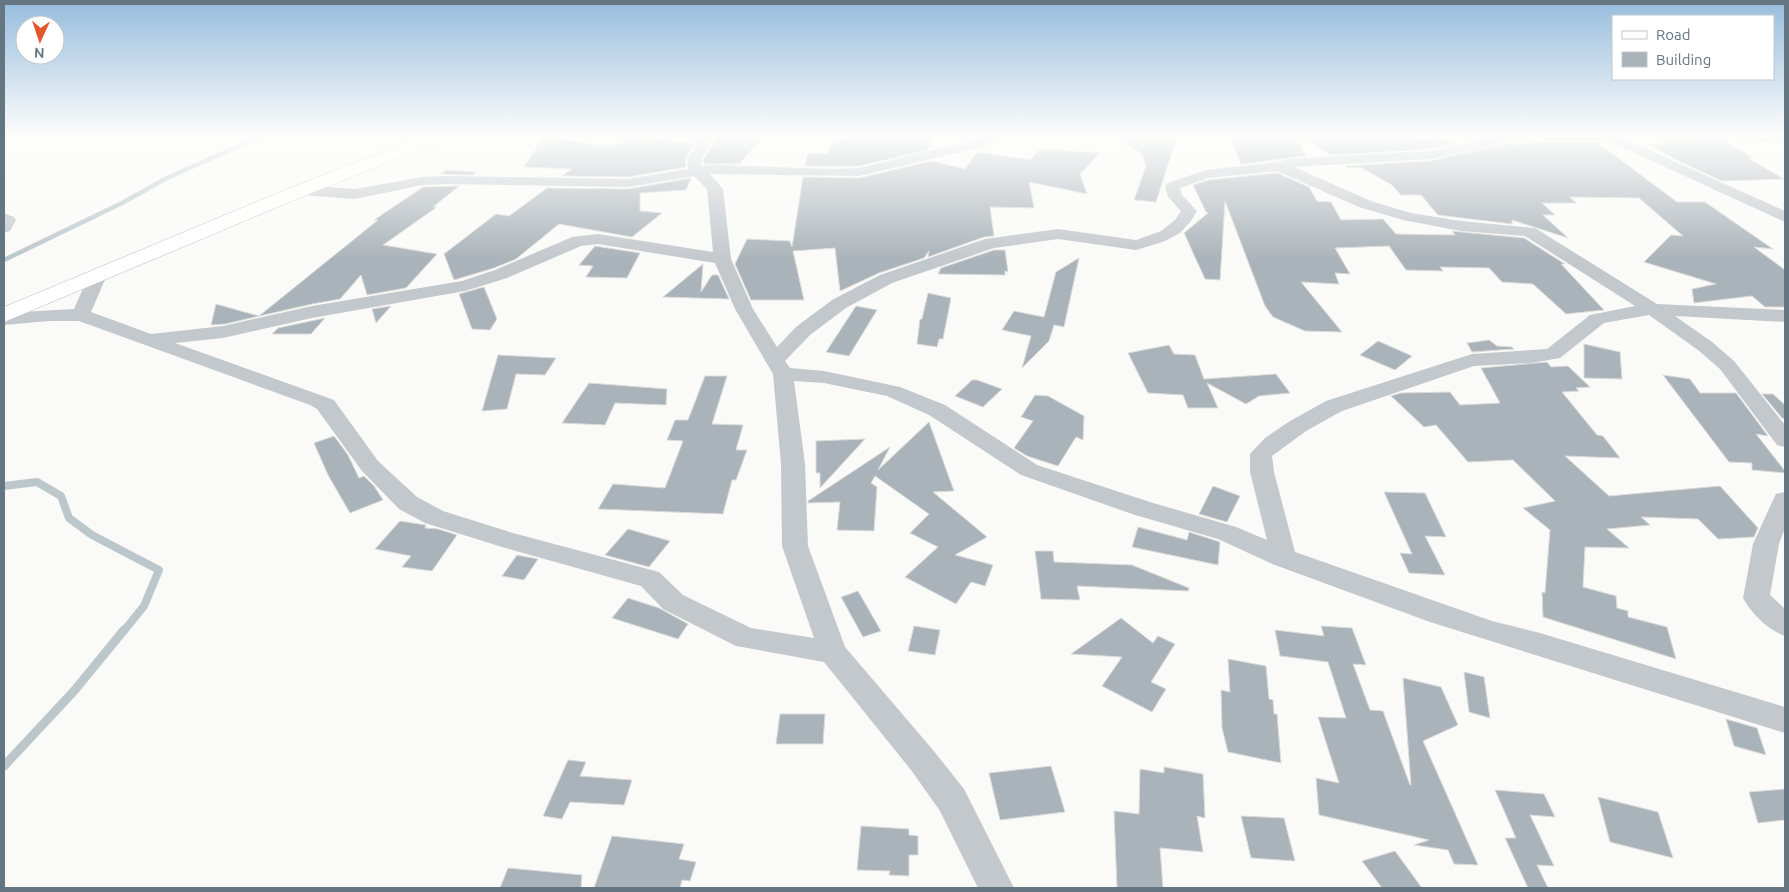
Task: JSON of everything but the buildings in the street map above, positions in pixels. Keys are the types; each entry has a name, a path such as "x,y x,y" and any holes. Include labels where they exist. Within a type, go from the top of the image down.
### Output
{"main road":[{"path":"4,315 333,178"}],"street":[{"path":"302,190 355,194 422,181 628,183 666,178"},
{"path":"705,178 715,189 722,259 744,309 779,367 793,464 795,546 833,652 922,760 952,800 996,888"},
{"path":"779,367 803,331 839,304 886,279 992,244 1025,238 1058,234 1136,245 1156,241 1186,220 1189,211 1176,198 1172,190 1173,186 1196,178"},
{"path":"1306,178 1366,204 1409,217 1461,226 1530,231 1566,256 1653,309 1705,346 1727,365 1785,440"},
{"path":"1699,178 1785,217"},
{"path":"4,218 8,220 4,228"},
{"path":"146,340 223,332 312,312 465,286 501,274 578,241 598,239 722,259"},
{"path":"81,316 98,275"},
{"path":"1284,558 1262,472 1261,454 1273,443 1298,426 1334,406 1472,360 1553,354 1597,319 1615,314 1653,309 1785,316"},
{"path":"4,319 49,314 81,316 326,405 330,413 375,471 408,503 434,517 511,541 650,579 672,602 746,638 833,652"},
{"path":"779,367 893,391 937,410 1028,470 1144,509 1227,533 1284,558 1440,616 1540,644 1785,720"},
{"path":"1785,500 1766,544 1756,598 1785,625"}],"waterway":[{"path":"4,260 122,203 168,178"},
{"path":"4,486 37,482 61,496 69,518 92,535 159,570 144,606 123,632"},
{"path":"4,766 74,691 124,630"}]}
